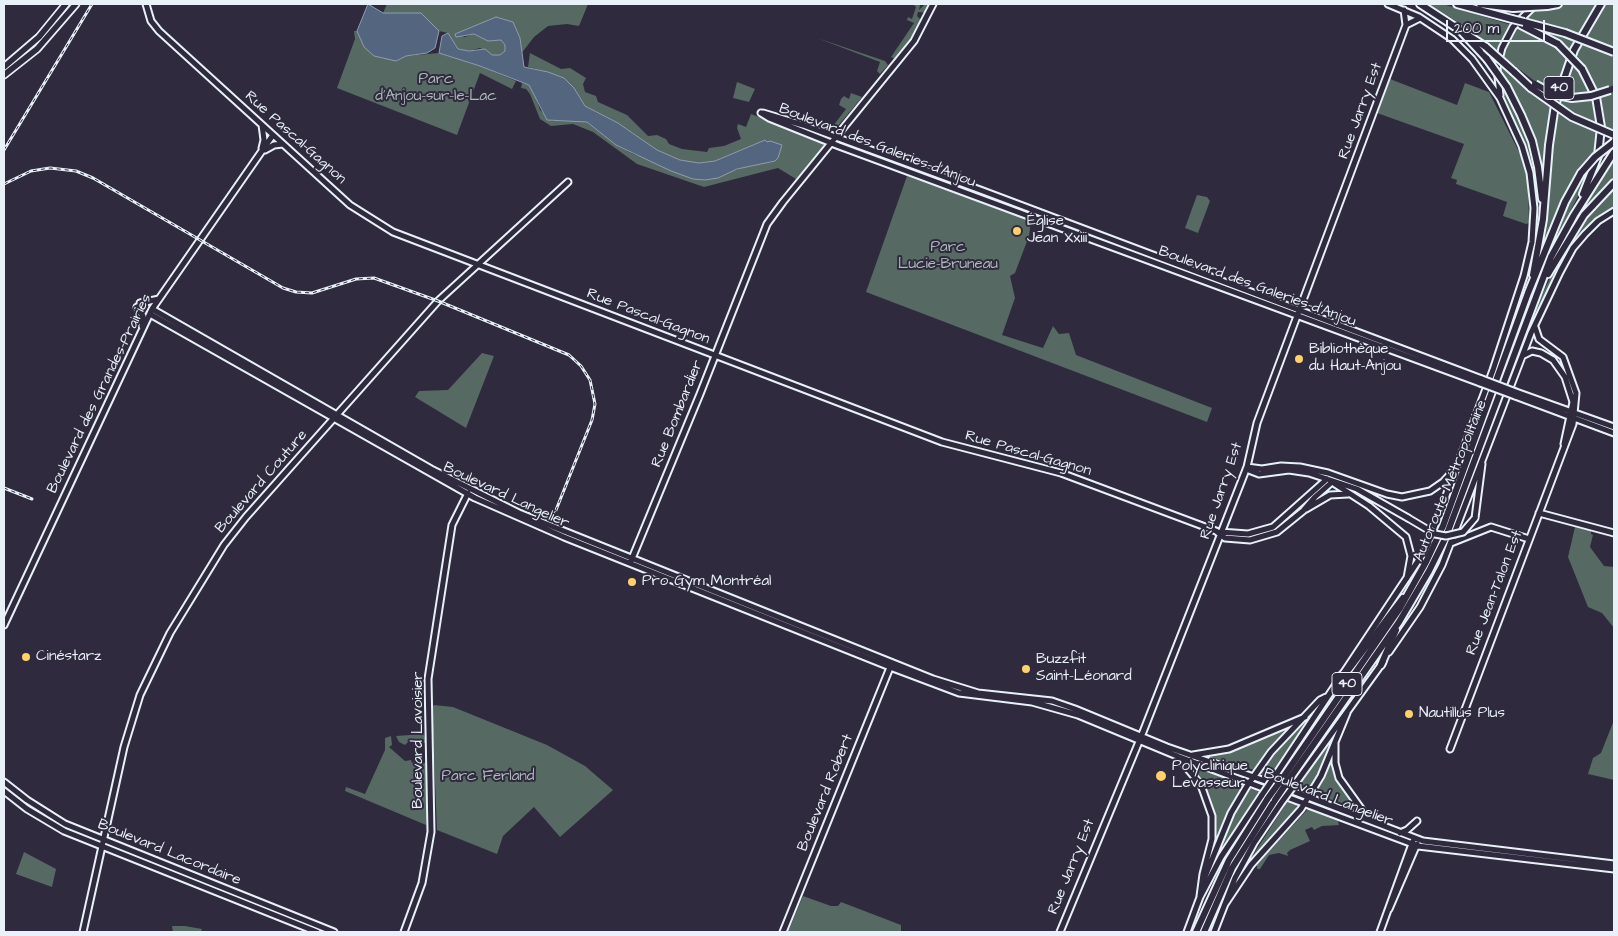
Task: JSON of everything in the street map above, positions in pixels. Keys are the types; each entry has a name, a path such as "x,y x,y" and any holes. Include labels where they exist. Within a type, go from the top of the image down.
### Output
{"highway":[{"path":"1420,4 1458,27 1486,48 1545,100 1565,113 1614,136"},
{"path":"1457,4 1502,16 1523,24 1565,33 1614,52"},
{"path":"1480,4 1513,8 1558,4"},
{"name":"40","path":"1528,293 1539,245 1544,212 1550,132 1559,90 1574,50 1601,4"},
{"path":"1523,24 1558,44 1582,69 1596,97 1601,132 1597,160 1578,207"},
{"path":"1458,27 1487,59 1507,87 1524,120 1539,172 1544,212"},
{"path":"1514,72 1548,92 1564,97 1588,97 1612,89"},
{"path":"1528,293 1565,202 1581,173 1595,157 1614,142"},
{"name":"Autoroute Métropolitaine","path":"1285,780 1403,616 1426,578 1444,539 1553,253 1578,207 1614,152"},
{"path":"1538,293 1577,225 1596,200 1614,183"},
{"name":"Autoroute Métropolitaine","path":"1196,932 1228,860 1285,780 1412,588 1440,531 1528,293"},
{"path":"1342,675 1354,663 1396,605 1412,588"},
{"path":"1380,665 1403,616"},
{"name":"Autoroute Métropolitaine","path":"1204,932 1236,861 1272,799"}],"main road":[{"path":"4,67 39,37 66,4 74,6 37,49 4,75"},
{"name":"Rue Pascal-Gagnon","path":"146,4 151,21 156,28 350,205 374,222 393,232 942,442 1061,473 1239,540 1261,538 1279,531 1303,511 1332,482"},
{"name":"Rue Bombardier","path":"631,561 767,224 914,41 933,4"},
{"path":"1285,780 1327,697 1429,542 1521,288 1533,234 1533,194 1529,168 1522,146 1500,98 1466,53 1448,36 1420,18 1388,4"},
{"path":"1500,98 1497,73 1502,48 1516,23 1537,4"},
{"name":"Rue Jarry Est","path":"1060,932 1140,738 1247,468 1257,423 1406,25 1404,10"},
{"path":"1406,25 1420,18"},
{"name":"Boulevard des Galeries-d'Anjou","path":"1299,313 980,198 769,118 761,113 771,114 983,191 1299,313 1572,415 1614,433"},
{"path":"260,153 264,140 262,125"},
{"name":"Boulevard des Grandes-Prairies","path":"4,625 151,312 273,135"},
{"path":"260,153 271,146 283,144"},
{"name":"Boulevard Couture","path":"83,932 128,729 140,695 160,651 234,530 438,301 479,266 568,182"},
{"path":"980,198 983,191"},
{"path":"1187,932 1200,897 1228,845 1272,799 1285,780 1347,710 1426,596 1451,543 1535,326 1573,248 1588,230 1612,213"},
{"path":"140,334 143,316 139,305 160,298 161,312 164,316"},
{"name":"Boulevard Langelier","path":"151,312 164,316 335,417"},
{"name":"Boulevard Langelier","path":"151,312 168,324 517,518 662,573 959,693 1050,706 1254,776 1365,819 1416,842 1614,864"},
{"path":"140,334 152,322 168,324"},
{"name":"Rue Jean-Talon Est","path":"1450,749 1564,447 1577,400 1575,388 1562,356 1539,339 1535,326"},
{"path":"1523,356 1534,350 1553,360 1555,350"},
{"name":"Rue Jean-Talon Est","path":"1553,360 1565,376 1572,396 1572,415"},
{"name":"Boulevard des Galeries-d'Anjou","path":"1516,394 1561,408 1572,415 1614,427"},
{"path":"1561,408 1569,403 1572,396"},
{"path":"1247,468 1262,474 1297,471 1365,493 1435,534 1446,536 1463,532 1475,518 1483,459"},
{"path":"1247,468 1262,469 1295,466 1335,475 1393,496 1417,495 1437,486 1457,466"},
{"name":"Rue Pascal-Gagnon","path":"1220,533 1248,534 1273,527 1326,480 1335,475"},
{"path":"1332,482 1369,506 1406,537 1412,556 1407,578"},
{"name":"Boulevard Lavoisier","path":"404,932 422,883 430,839 432,794 428,686 452,526 469,492"},
{"path":"1303,511 1328,496 1349,494"},
{"path":"1539,512 1614,533"},
{"path":"1459,522 1466,531 1492,524 1530,537"},
{"path":"1451,543 1491,527 1530,537"},
{"name":"Boulevard Robert","path":"783,932 891,665"},
{"path":"1202,884 1231,814 1254,776 1272,752 1327,697"},
{"path":"1225,904 1251,865 1283,831 1304,804 1321,776 1347,710"},
{"path":"1192,755 1234,748 1305,717"},
{"name":"Boulevard Langelier","path":"1140,738 1177,756 1304,804 1416,842 1614,869"},
{"path":"1335,743 1335,763 1339,778 1362,810 1365,819"},
{"path":"1177,756 1199,782 1210,810 1212,839 1200,897"},
{"name":"Boulevard Lacordaire","path":"4,782 57,820 334,932"},
{"name":"Boulevard Lacordaire","path":"4,791 51,824 102,847 317,932"},
{"path":"1214,932 1227,894 1272,799"},
{"path":"1399,833 1409,829 1417,821"},
{"path":"1380,932 1393,904 1416,842"}],"green space":[{"name":"Parc d'Anjou-sur-le-Lac","path":"387,4 588,4 579,26 567,24 548,26 534,37 521,54 520,38 513,22 496,17 455,34 465,37 474,34 488,41 501,40 505,45 505,51 500,56 492,55 480,48 469,51 458,49 448,33 439,31 421,13 383,13"},
{"path":"913,4 920,5 919,10 925,4 933,4 930,13 918,12 917,16 925,24 899,61 891,57 914,23 907,20 908,17 912,19 916,7"},
{"path":"1429,4 1443,4 1511,25 1497,52 1464,26"},
{"path":"1567,4 1597,4 1578,35 1522,19 1531,11"},
{"path":"1605,4 1614,4 1614,50 1584,37"},
{"path":"1516,26 1547,40 1568,55 1555,92 1537,83 1502,56"},
{"path":"1528,26 1575,39 1570,51 1552,37"},
{"name":"Parc d'Anjou-sur-le-Lac","path":"354,31 357,31 364,47 396,61 406,56 439,53 480,66 516,81 512,89 480,73 457,135 337,88 355,39"},
{"path":"817,38 885,61 888,65 880,74 877,71 880,62"},
{"path":"1582,41 1614,55 1614,85 1598,93 1587,72 1575,56"},
{"name":"Parc d'Anjou-sur-le-Lac","path":"530,53 561,69 570,68 586,78 583,84 585,92 596,96 598,102 627,115 648,136 657,135 666,139 669,144 682,149 707,152 709,148 724,146 741,139 737,128 738,124 746,127 751,114 823,141 823,146 796,179 778,168 704,187 637,164 593,132 573,124 551,126 540,119 530,94 526,89 521,88 522,83 529,85 534,92 540,110 552,121 577,120 587,122 616,145 633,154 705,180 754,164 774,161 765,140 715,161 699,163 680,160 657,150 618,123 585,106 574,88 548,72 528,67"},
{"path":"1573,60 1580,70 1593,94 1561,94"},
{"path":"1500,64 1551,107 1543,175 1528,125 1500,72"},
{"path":"1390,79 1457,105 1465,83 1489,92 1522,158 1528,182 1529,223 1526,224 1503,216 1507,202 1456,184 1457,180 1451,178 1464,144 1377,113"},
{"path":"1500,81 1524,126 1533,153 1539,200 1535,245 1536,204 1533,173 1524,145 1503,97"},
{"path":"737,82 755,89 749,102 733,98"},
{"path":"1614,91 1614,133 1604,130 1599,98"},
{"path":"851,93 862,97 836,128 833,126 846,109 839,105 841,99 844,96 849,99"},
{"path":"1560,99 1579,101 1595,99 1599,128 1558,106"},
{"path":"1557,111 1599,133 1597,152 1579,171 1568,189 1542,251"},
{"path":"1614,158 1614,180 1590,204 1573,228 1571,226"},
{"path":"1595,161 1546,257 1563,212 1579,180"},
{"name":"Parc Lucie-Bruneau","path":"907,176 1031,221 1029,236 1015,273 1010,276 1015,298 1002,335 1043,348 1053,326 1059,334 1069,333 1076,355 1212,408 1207,422 866,292"},
{"path":"1614,187 1614,208 1587,227 1571,247 1544,299 1520,357 1517,358 1540,299 1562,253 1587,214"},
{"path":"1197,195 1207,197 1210,201 1198,233 1185,228"},
{"path":"482,353 494,356 466,428 415,397 419,391 448,390"},
{"path":"1575,527 1591,531 1593,535 1590,547 1604,566 1614,567 1614,628 1602,613 1588,607 1568,557"},
{"name":"Parc Ferland","path":"434,705 453,707 547,745 585,766 613,790 560,837 534,807 503,836 497,854 437,830 432,707"},
{"path":"1320,705 1270,777 1261,774 1260,771 1268,760"},
{"path":"1614,720 1614,780 1588,774 1593,758 1601,753"},
{"path":"1295,723 1254,770 1205,756 1234,750"},
{"path":"1337,730 1321,771 1309,790 1306,791 1298,788"},
{"path":"424,734 426,743 408,742 405,745 399,742 396,736"},
{"path":"391,736 392,745 389,747 405,761 411,760 412,763 419,760 422,763 427,763 428,812 426,825 345,791 346,787 365,794 385,750 385,738"},
{"path":"1333,753 1334,768 1359,812 1316,793"},
{"path":"1185,763 1242,783 1242,788 1229,811 1213,850 1215,825 1209,799 1198,778"},
{"path":"1248,788 1259,791 1213,863 1234,813"},
{"path":"1287,802 1296,805 1297,808 1239,877"},
{"path":"1308,809 1338,821 1339,825 1322,826 1314,830 1312,827 1305,830 1310,841 1290,850 1287,853 1288,856 1279,853 1269,855 1260,869 1257,869 1257,865"},
{"path":"24,852 56,869 52,887 16,874"},
{"path":"803,896 831,906 838,906 841,902 901,925 901,932 788,932"},
{"path":"172,926 202,929 201,932 173,932"}],"water":[{"path":"368,4 383,13 421,13 439,31 435,48 427,53 406,56 396,61 374,56 364,47 357,31"},
{"path":"496,17 513,22 520,38 524,67 548,72 564,78 574,88 585,106 618,123 657,150 680,160 699,163 715,161 765,140 782,145 778,158 775,161 737,169 718,178 693,179 671,171 616,145 587,122 547,120 529,85 439,53 442,36 448,33 458,49 469,51 485,49 492,55 500,55 505,51 505,45 501,40 488,41 474,34 456,37 455,34"}],"railway":[{"path":"4,150 92,4"},
{"path":"4,184 31,171 50,168 76,171 93,178 283,288 296,292 312,293 356,279 374,278 438,301 569,355 581,366 590,380 595,404 592,420 552,520"},
{"path":"4,488 32,499"}],"place":[{"name":"Église Jean Xxiii","path":"1017,231"},
{"name":"Bibliothèque du Haut-Anjou","path":"1299,359"},
{"name":"Pro Gym Montréal","path":"632,582"},
{"name":"Cinéstarz","path":"26,657"},
{"name":"Buzzfit Saint-Léonard","path":"1026,669"},
{"name":"Nautillus Plus","path":"1409,714"},
{"name":"Polyclinique Levasseur","path":"1161,776"}]}
